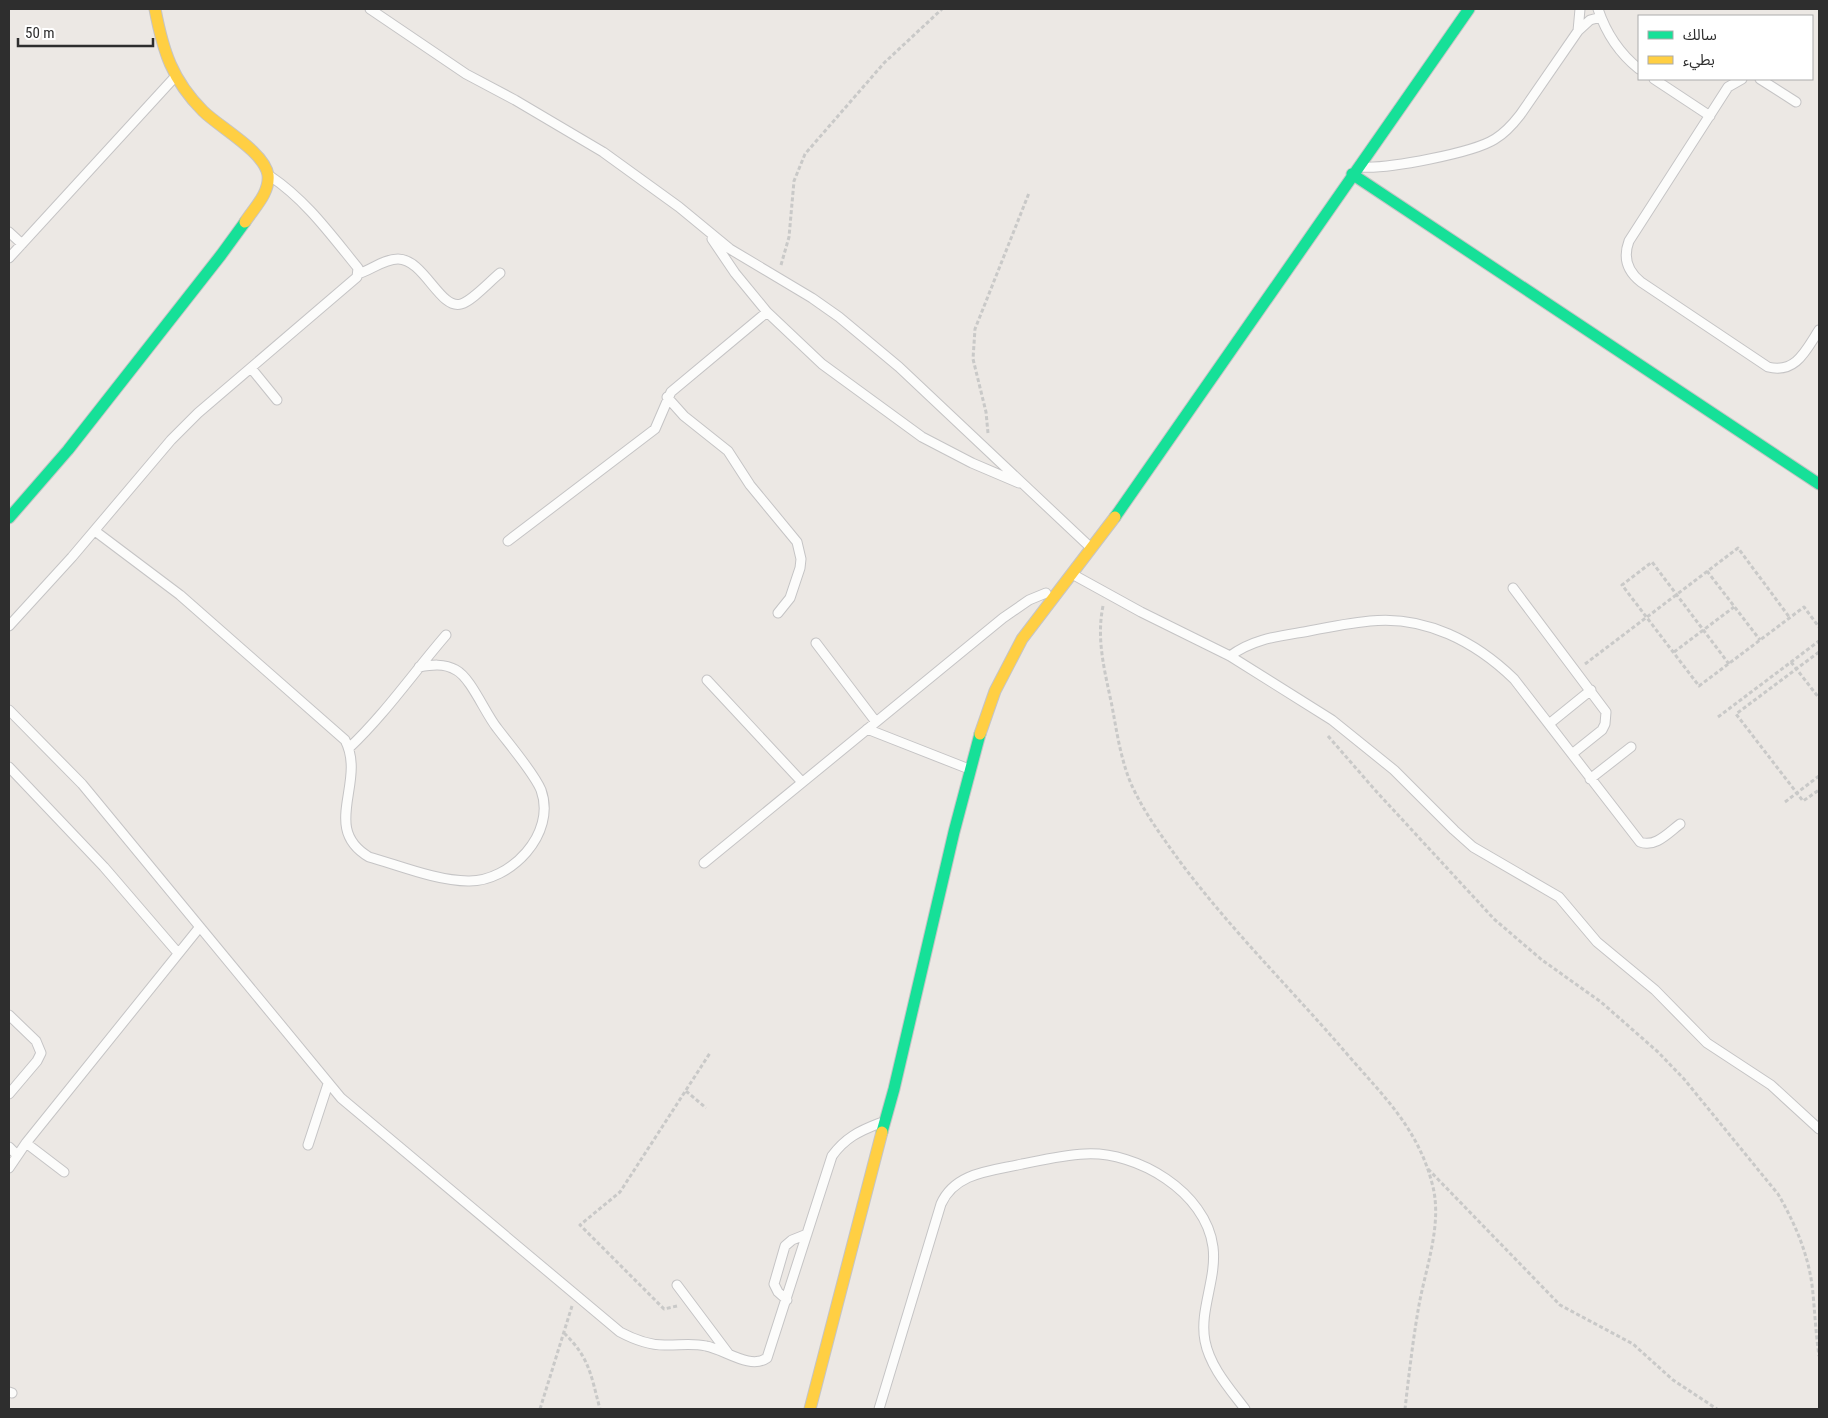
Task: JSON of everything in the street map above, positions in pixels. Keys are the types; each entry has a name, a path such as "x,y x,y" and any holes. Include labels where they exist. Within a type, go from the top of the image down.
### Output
{"street":[{"path":"9,518 68,450 249,218 266,192 268,174 261,159 203,111 176,76 164,49 155,9"},
{"path":"810,1409 835,1307 885,1121 970,770 985,718 1008,664 1040,613 1092,549 1354,170 1469,9"},
{"path":"1354,170 1819,484"}],"lane":[{"path":"370,9 466,74 515,100 602,152 679,207 707,232 818,303 870,342 1092,549"},
{"path":"1578,31 1580,9"},
{"path":"1354,170 1390,166 1472,148 1494,140 1513,124 1520,115 1578,31 1600,13 1621,52 1638,68"},
{"path":"9,258 176,76"},
{"path":"1656,80 1710,116"},
{"path":"1740,80 1728,87 1629,241 1626,256 1630,271 1641,282 1768,367 1780,369 1798,362 1819,330"},
{"path":"1762,80 1796,102"},
{"path":"268,174 306,206 358,268 358,274"},
{"path":"9,232 22,244"},
{"path":"707,232 735,273 767,312 822,364 868,396 906,426 972,464 1024,484"},
{"path":"9,626 95,530 171,440 198,413 358,274 390,260 405,260 418,268 448,302 457,305 466,302 500,273"},
{"path":"508,541 655,429 661,418 667,397 767,312"},
{"path":"252,368 277,400"},
{"path":"667,397 684,416 728,451 753,489 797,542 801,559 800,568 790,598 778,613"},
{"path":"95,530 152,573 221,630 338,733 349,748 353,768 345,819 346,828 354,845 368,857 446,878 468,881 491,877 504,872 524,853 540,827 543,808 540,789 492,721 462,674 448,666 419,666"},
{"path":"1072,574 1106,594 1230,656 1332,720 1364,744 1474,847 1559,897 1597,942 1655,990 1707,1043 1771,1085 1819,1129"},
{"path":"1513,588 1606,712 1605,724 1597,734 1572,754"},
{"path":"704,862 1016,608 1029,600 1058,590"},
{"path":"1230,656 1260,639 1371,620 1424,625 1449,633 1473,645 1494,660 1514,679 1640,842 1646,844 1656,842 1680,824"},
{"path":"349,748 378,719 446,635"},
{"path":"816,643 876,722"},
{"path":"708,680 802,782"},
{"path":"1549,724 1591,690"},
{"path":"9,710 82,784 328,1084 370,1124 620,1332 632,1338 656,1345 705,1345 752,1362 763,1361 767,1358 832,1156 846,1139 856,1132 885,1121"},
{"path":"867,729 970,770"},
{"path":"1590,778 1631,747"},
{"path":"9,767 104,867 178,953"},
{"path":"9,1168 26,1142 199,928"},
{"path":"9,1016 36,1041 41,1053 37,1061 9,1094"},
{"path":"308,1145 328,1084"},
{"path":"26,1142 64,1172"},
{"path":"9,1147 17,1155"},
{"path":"879,1409 941,1204 950,1189 971,1176 1028,1163 1086,1154 1117,1158 1146,1168 1181,1191 1202,1216 1208,1231 1213,1255 1204,1319 1205,1341 1212,1362 1245,1409"},
{"path":"787,1300 778,1292 774,1284 783,1250 792,1240 807,1234"},
{"path":"677,1285 728,1353"}],"path":[{"path":"777,277 789,237 794,181 805,154 874,74 942,9"},
{"path":"987,450 986,412 973,358 975,329 1029,193"},
{"path":"1576,670 1738,548 1790,618"},
{"path":"1729,664 1652,562 1622,585 1700,686 1729,664 1760,640 1804,607 1819,627"},
{"path":"1707,571 1760,640"},
{"path":"1106,594 1100,620 1101,650 1124,766 1140,802 1177,858 1233,928 1316,1018 1406,1122 1428,1168 1436,1201 1431,1249 1415,1328 1405,1409"},
{"path":"1674,652 1734,607"},
{"path":"1718,717 1819,641"},
{"path":"1819,652 1736,714 1804,802 1819,790"},
{"path":"1791,662 1819,698"},
{"path":"1324,731 1375,790 1494,919 1542,960 1601,1002 1658,1052 1684,1079 1778,1194 1789,1213 1806,1255 1813,1294 1819,1356"},
{"path":"1785,802 1819,776"},
{"path":"690,1303 664,1309 580,1225 620,1192 710,1053"},
{"path":"686,1091 706,1108"},
{"path":"1428,1168 1560,1305 1576,1316 1633,1344 1673,1380 1717,1409"},
{"path":"540,1409 576,1294"},
{"path":"564,1333 592,1370 600,1409"}],"traffic: fast":[{"path":"1115,517 1469,9"},
{"path":"1352,174 1819,484"},
{"path":"9,518 68,450 245,222"},
{"path":"882,1132 894,1089 954,832 980,734"}],"traffic: slow":[{"path":"155,9 170,64 184,88 203,111 240,140 265,166 268,175 267,188 245,222"},
{"path":"980,734 995,691 1022,639 1115,517"},
{"path":"810,1409 882,1132"}]}
